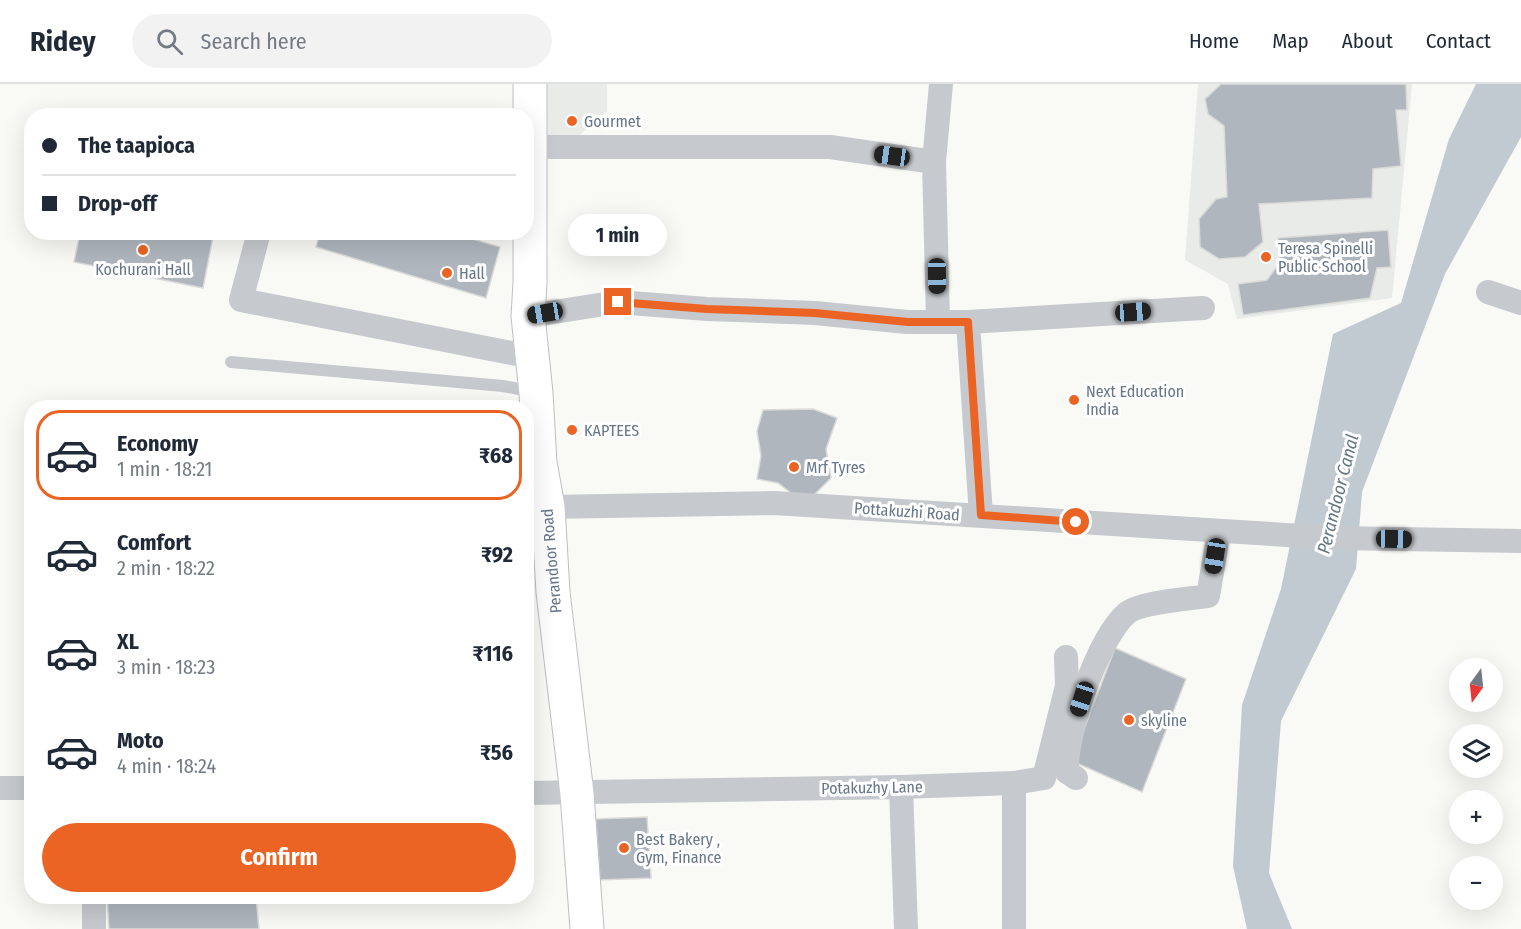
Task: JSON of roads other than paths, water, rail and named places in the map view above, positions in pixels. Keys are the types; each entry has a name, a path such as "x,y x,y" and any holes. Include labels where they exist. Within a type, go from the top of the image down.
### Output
{"main road":[{"name":"Perandoor Road","path":"530,84 530,108"},
{"name":"Perandoor Road","path":"530,240 528,316 536,393 534,429"},
{"name":"Perandoor Road","path":"534,451 548,507 553,592 577,794 587,929"}],"street":[{"path":"938,322 934,162 941,84"},
{"path":"534,147 830,147 934,162"},
{"path":"257,240 241,300 532,357"},
{"path":"1488,292 1521,303"},
{"path":"528,316 618,302 707,309 815,313 908,322 968,322 1203,308"},
{"path":"968,322 981,515"},
{"name":"Pottakuzhi Road","path":"548,507 774,503 1286,535 1521,541"},
{"path":"1076,778 1068,772 1066,758 1093,666 1114,630 1128,613 1142,607 1208,596 1219,531"},
{"name":"Potakuzhy Lane","path":"534,793 901,787 1014,783 1044,778 1068,686 1066,657"},
{"path":"1014,783 1014,929"},
{"path":"901,787 906,929"},
{"path":"0,788 24,788"},
{"path":"94,904 94,929"}],"lane":[{"path":"231,362 503,386 536,393"}],"water":[{"name":"Perandoor Canal","path":"1476,84 1521,84 1521,137 1445,274 1362,492 1356,569 1281,721 1269,873 1292,929 1247,929 1233,866 1242,705 1281,589 1333,334 1401,303 1449,139"}],"place":[{"name":"Gourmet","path":"572,121"},
{"name":"Kochurani Hall","path":"143,250"},
{"name":"Teresa Spinelli Public School","path":"1266,257"},
{"name":"Hall","path":"447,273"},
{"name":"Next Education India","path":"1074,400"},
{"name":"KAPTEES","path":"572,430"},
{"name":"Mrf Tyres","path":"794,467"},
{"name":"skyline","path":"1129,720"},
{"name":"Best Bakery , Gym, Finance","path":"624,848"}]}
